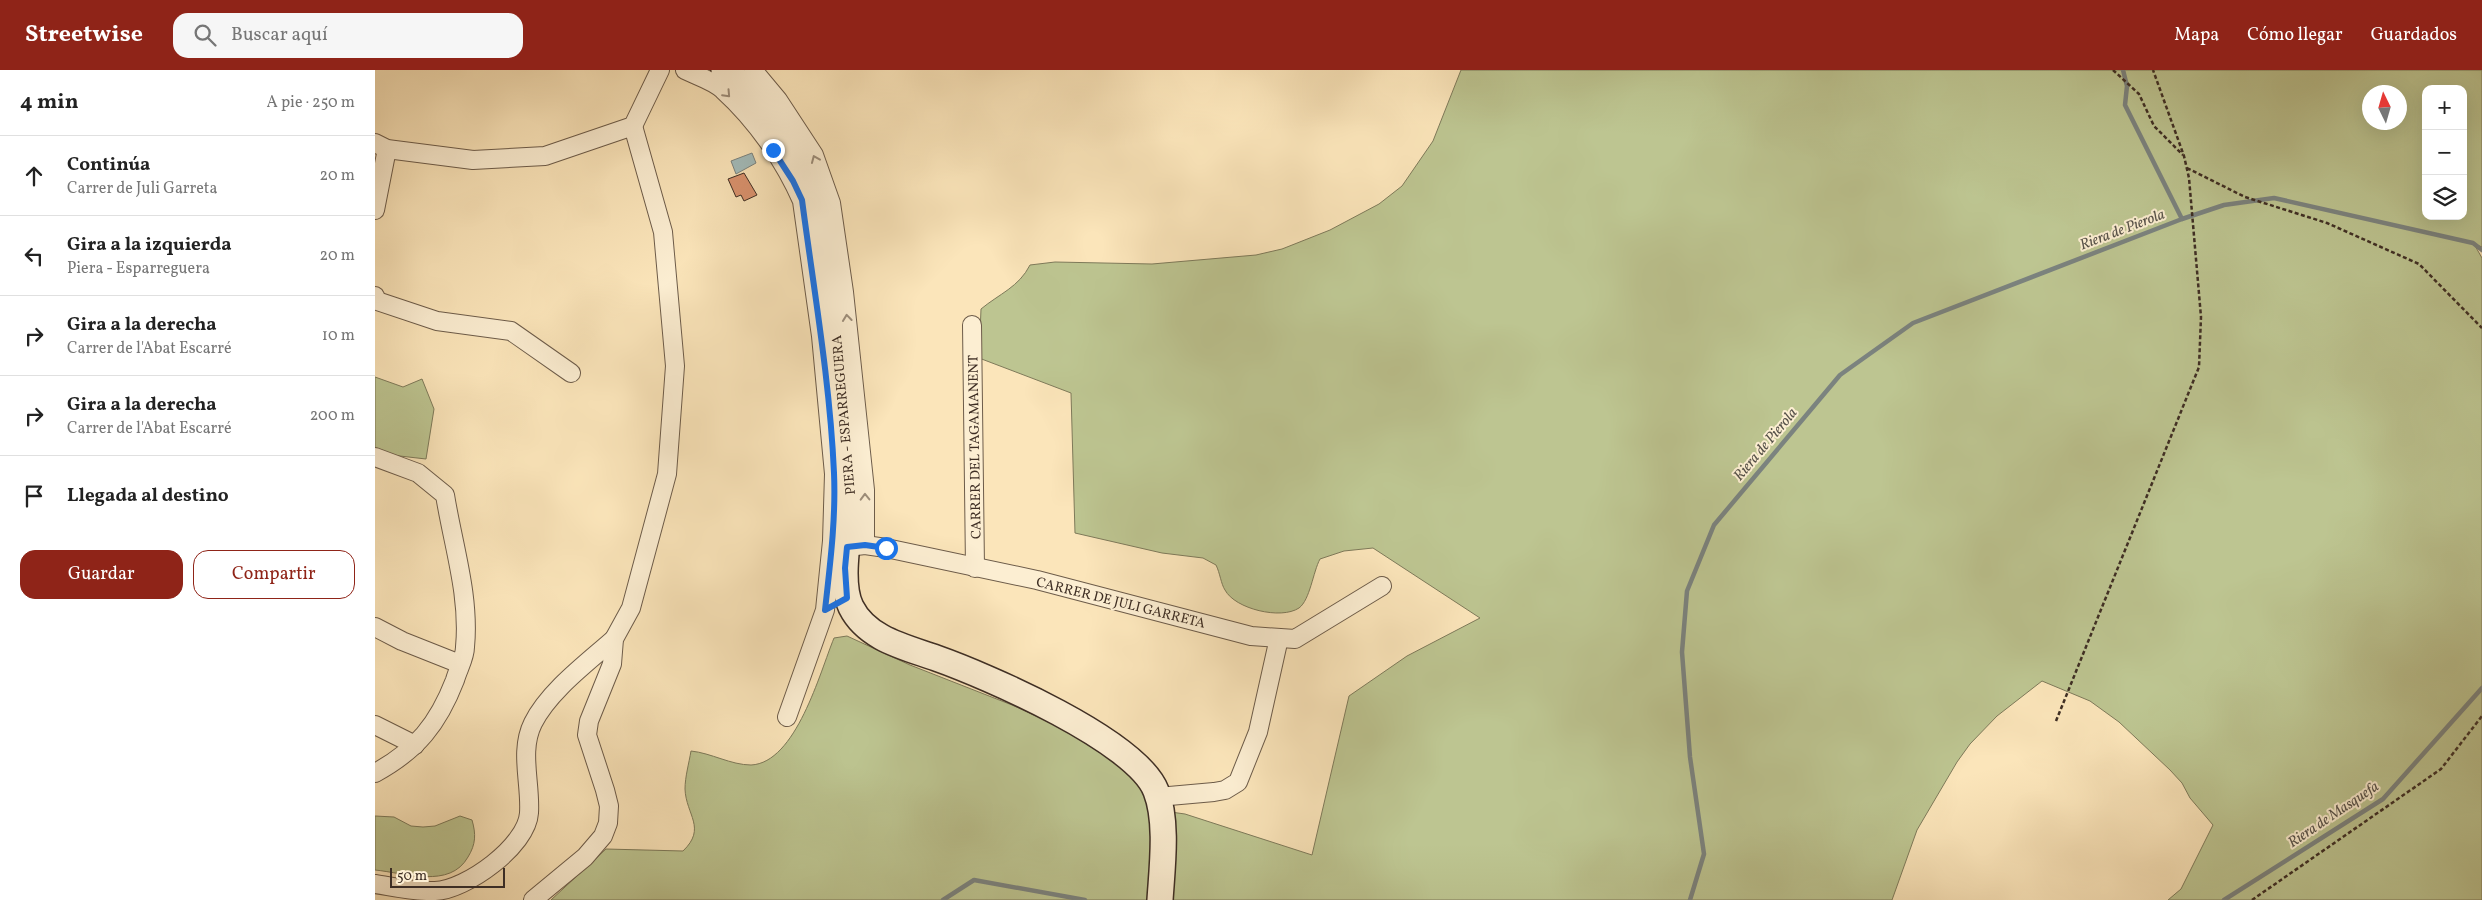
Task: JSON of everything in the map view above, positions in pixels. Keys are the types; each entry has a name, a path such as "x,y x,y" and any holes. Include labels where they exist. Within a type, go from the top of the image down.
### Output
{"main road":[{"name":"PIERA - ESPARREGUERA","path":"724,70 752,94 781,133 807,177 820,210 852,491 856,546 845,575 847,598 860,621 879,636 976,672 1023,694 1119,750 1150,779 1158,797 1161,822 1160,900"}],"street":[{"path":"375,884 419,891 450,889 466,882 507,851 520,837 529,815 525,752 533,722 574,674 614,640 631,608 667,474 675,366 663,232 633,126 661,70"},
{"path":"685,70 722,88 759,129 793,181 802,200 821,336 834,474 832,541 825,610 787,717"},
{"path":"753,70 778,100 814,155 831,203 844,292 865,490 856,546"},
{"path":"375,210 381,146 473,160 545,156 633,126"},
{"path":"375,296 377,301 437,321 511,331 571,373"},
{"name":"CARRER DEL TAGAMANENT","path":"973,325 975,568"},
{"path":"375,458 418,473 445,495 465,616 465,649 440,714 415,745 395,762 375,773"},
{"name":"CARRER DE JULI GARRETA","path":"856,546 1037,580 1251,636 1295,639 1382,586"},
{"path":"825,610 847,598"},
{"path":"375,627 402,641 460,664"},
{"path":"1158,797 1225,790 1238,782 1258,732 1279,638"},
{"path":"533,900 585,857 603,836 608,823 609,806 587,735 589,721 612,664 614,640"},
{"path":"375,725 415,745"}],"path":[{"path":"2113,70 2139,94 2155,126 2184,156"},
{"path":"2056,721 2199,367 2201,317 2187,168 2153,70"},
{"path":"2187,168 2245,197 2327,223 2419,264 2482,328"},
{"path":"2252,900 2441,769 2482,716"}],"green space":[{"path":"1461,70 2482,70 2482,247 2474,244 2482,258 2482,900 2168,900 2181,889 2213,825 2190,798 2182,783 2119,722 2090,701 2042,681 1997,716 1970,744 1957,762 1917,830 1892,900 551,900 606,849 683,851 694,835 693,821 685,789 691,751 751,765 767,760 781,749 804,714 834,638 847,636 910,665 1012,705 1056,725 1141,778 1149,809 1185,814 1312,855 1349,696 1407,656 1480,618 1373,548 1344,551 1320,559 1303,604 1291,611 1270,613 1238,603 1230,597 1224,588 1216,565 1203,558 1162,553 1075,533 1071,393 979,358 981,309 1014,285 1030,265 1055,262 1152,264 1256,255 1282,249 1330,230 1379,204 1402,186 1433,141"},
{"path":"375,377 403,387 422,379 434,409 426,459 391,455 375,448"},
{"path":"375,816 394,817 411,826 423,827 435,826 460,816 472,820 475,834 473,848 460,867 450,873 439,876 413,876 375,870"}],"water":[{"path":"752,153 756,163 736,174 731,161"}],"building":[{"path":"744,173 757,195 744,201 741,195 736,197 728,179"}],"waterway":[{"path":"2123,70 2127,86 2125,105 2182,219"},
{"name":"Riera de Pierola","path":"1690,900 1704,854 1690,757 1682,652 1687,591 1714,525 1840,375 1913,323 2182,219 2224,205 2274,198 2473,243 2482,250"},
{"name":"Riera de Masquefa","path":"2224,900 2383,799 2482,688"},
{"name":"Riera de Pierola","path":"943,900 974,880 1085,900"}],"route":[{"path":"773,150 793,181 802,200 821,336 834,474 832,541 825,610 847,598 845,568 847,547 865,545 886,548"}]}
